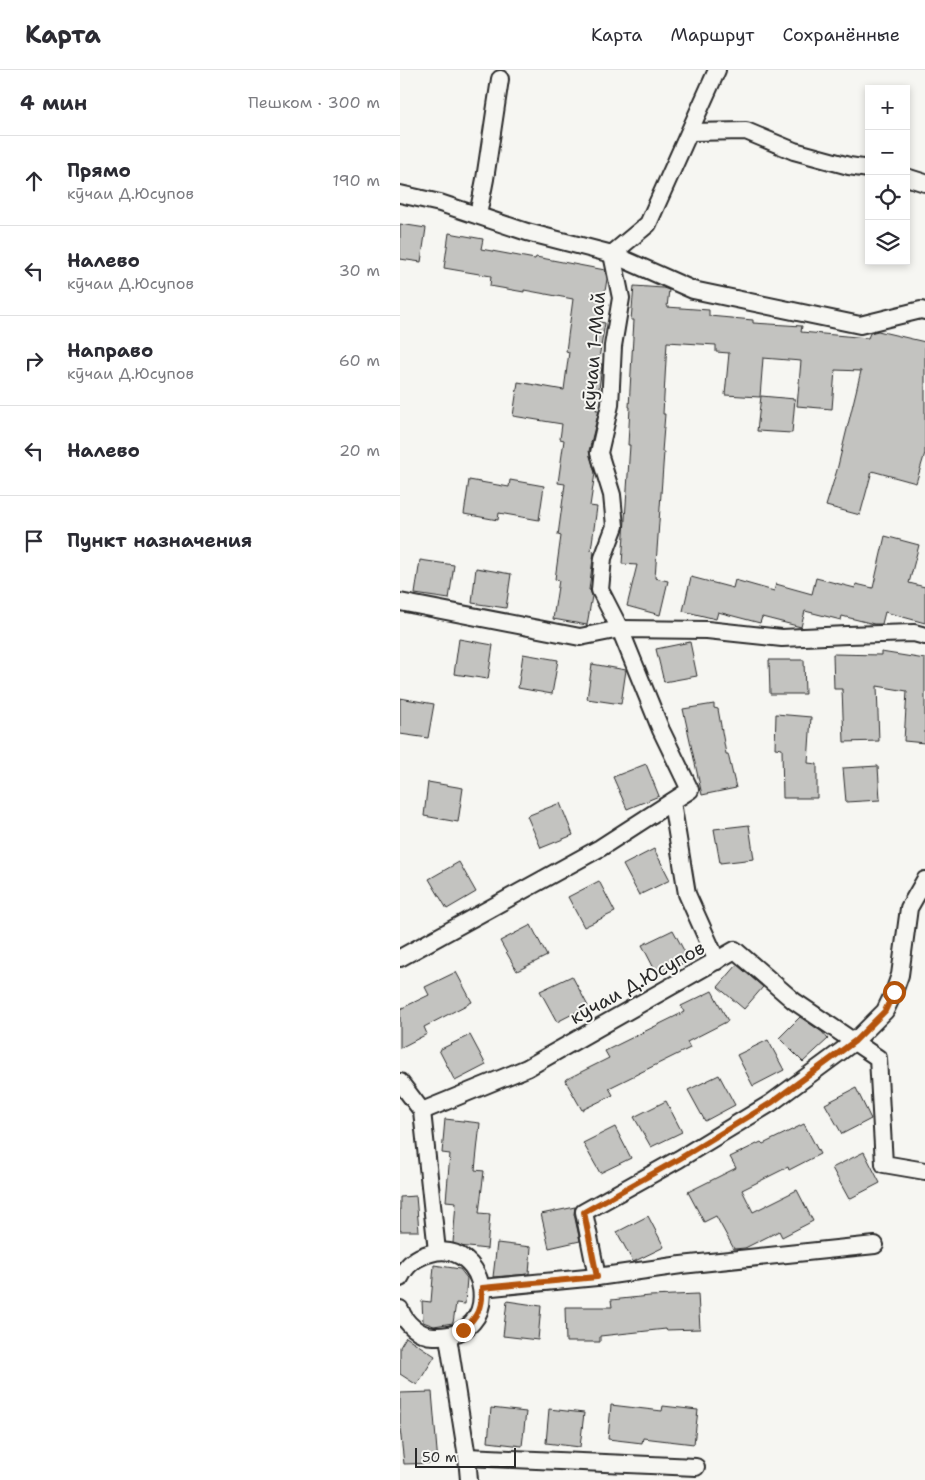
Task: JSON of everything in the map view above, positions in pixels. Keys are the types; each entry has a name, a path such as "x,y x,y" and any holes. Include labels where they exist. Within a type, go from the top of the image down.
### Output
{"street":[{"path":"612,254 648,224 717,70"},
{"path":"478,215 500,79"},
{"path":"690,132 746,131 794,151 865,168"},
{"path":"910,179 925,183"},
{"path":"400,194 478,215 527,232 612,254 693,290 860,324 920,310 925,311"},
{"name":"кӯчаи 1-Май","path":"612,254 621,298 613,346 610,405 599,454 612,495 615,526 602,558 600,590 620,629 661,730 690,790 672,802"},
{"path":"400,602 580,638 620,629 707,630 782,638 895,634 925,636"},
{"path":"400,958 600,848 672,802 687,894 717,961"},
{"path":"597,1277 584,1212 679,1159 771,1103 855,1041 885,1011 900,975 909,908 925,880"},
{"name":"кӯчаи Д.Юсупов","path":"422,1111 527,1068 735,950 794,1001 855,1041"},
{"path":"855,1041 878,1058 884,1164 925,1171"},
{"path":"400,1082 422,1111 437,1251"},
{"path":"482,1288 597,1277 681,1265 874,1245"},
{"path":"400,1278 406,1267 420,1256 437,1251 453,1253 467,1261 477,1273 482,1288 481,1305 475,1319 463,1330 448,1336 430,1336 414,1329 402,1316 400,1309"},
{"path":"448,1336 469,1480"},
{"path":"467,1457 696,1467"}],"building":[{"path":"400,224 426,228 421,262 400,259"},
{"path":"449,233 483,239 481,249 605,270 607,279 600,322 605,323 598,364 602,364 602,367 596,410 599,410 589,451 595,473 590,506 597,507 591,550 594,551 589,590 592,596 587,625 553,619 559,580 555,579 561,536 558,535 565,484 558,483 564,440 560,439 562,424 513,416 518,382 564,390 569,352 566,351 573,299 490,286 491,276 444,268"},
{"path":"634,286 669,290 667,307 709,310 709,316 753,320 753,323 802,326 801,332 868,338 870,333 878,331 925,342 925,453 916,483 872,471 860,515 826,506 837,470 861,371 835,370 832,409 797,406 801,361 763,358 760,397 725,395 729,353 716,352 716,345 667,342 663,414 665,414 662,452 664,452 655,578 668,581 660,615 627,606 637,565 622,564 630,445 628,445 629,407 634,320 631,320"},
{"path":"761,396 795,399 792,433 757,431"},
{"path":"469,480 509,487 510,480 544,486 539,520 499,513 498,520 464,514"},
{"path":"885,536 919,545 909,583 925,587 925,623 885,612 882,624 874,624 842,616 841,620 805,611 801,627 762,617 760,623 718,612 716,619 683,611 691,577 733,588 735,580 774,591 776,584 812,594 816,578 855,588 856,584 873,588"},
{"path":"420,560 454,565 449,599 415,594"},
{"path":"476,568 511,574 506,608 472,603"},
{"path":"459,639 493,645 488,679 454,674"},
{"path":"690,642 697,676 664,682 656,649"},
{"path":"881,652 925,659 925,743 904,741 907,691 877,686 879,741 844,742 842,689 834,689 833,654 881,655"},
{"path":"523,654 558,660 552,694 518,688"},
{"path":"769,660 804,660 805,694 770,694"},
{"path":"592,664 626,670 621,704 587,699"},
{"path":"400,698 434,704 428,738 400,734"},
{"path":"714,704 714,708 718,709 726,754 728,754 736,788 702,795 683,709"},
{"path":"776,714 811,717 808,763 817,764 817,798 783,798 782,749 775,748"},
{"path":"646,764 659,796 627,809 613,777"},
{"path":"878,766 880,800 846,802 843,768"},
{"path":"428,782 463,788 458,822 424,816"},
{"path":"560,803 573,835 541,848 527,816"},
{"path":"749,825 754,859 720,863 714,829"},
{"path":"654,849 670,880 639,895 623,865"},
{"path":"459,862 476,892 447,909 429,879"},
{"path":"599,881 615,912 584,927 568,897"},
{"path":"531,925 547,956 517,971 500,941"},
{"path":"673,930 689,960 658,976 642,945"},
{"path":"737,965 763,987 744,1009 718,987"},
{"path":"456,972 472,1002 424,1027 427,1034 400,1048 400,1009 429,995 425,987"},
{"path":"572,976 588,1006 557,1022 540,991"},
{"path":"712,991 728,1021 687,1042 690,1048 609,1088 613,1095 582,1110 565,1080 609,1058 605,1051 684,1012 681,1006"},
{"path":"800,1017 822,1032 828,1039 803,1062 779,1038"},
{"path":"470,1035 486,1065 455,1081 439,1050"},
{"path":"768,1040 784,1070 753,1086 737,1055"},
{"path":"719,1075 735,1105 705,1121 688,1090"},
{"path":"856,1088 871,1119 842,1134 825,1104"},
{"path":"666,1101 682,1132 651,1147 634,1117"},
{"path":"445,1119 480,1123 475,1170 484,1171 479,1213 490,1214 487,1249 459,1246 453,1243 456,1202 446,1201 450,1154 442,1153"},
{"path":"804,1124 820,1154 789,1170 788,1167 742,1190 753,1212 797,1190 813,1221 782,1237 779,1231 745,1248 734,1249 716,1216 704,1222 688,1192 736,1168 730,1157 761,1142 763,1144"},
{"path":"615,1127 631,1158 600,1173 583,1143"},
{"path":"864,1152 880,1183 849,1199 832,1168"},
{"path":"416,1196 419,1231 400,1231 400,1197"},
{"path":"575,1207 574,1214 580,1241 549,1248 541,1214"},
{"path":"648,1216 664,1247 633,1262 617,1232"},
{"path":"497,1243 531,1247 529,1274 493,1277"},
{"path":"434,1265 460,1269 467,1278 465,1304 456,1303 453,1323 434,1326 423,1322 422,1301 431,1302"},
{"path":"698,1294 700,1329 666,1329 600,1336 600,1342 566,1342 565,1307 612,1307 611,1300"},
{"path":"507,1301 541,1306 538,1340 503,1336"},
{"path":"406,1337 435,1356 417,1385 400,1374 400,1347"},
{"path":"432,1392 438,1463 404,1464 400,1428 400,1393"},
{"path":"611,1405 662,1411 663,1406 698,1410 694,1444 643,1438 642,1443 608,1439"},
{"path":"491,1408 526,1412 522,1446 488,1442"},
{"path":"549,1409 584,1413 580,1447 546,1443"}],"route":[{"path":"463,1330 475,1319 481,1305 482,1288 597,1277 584,1212 679,1159 771,1103 855,1041 885,1011 894,992"}]}
